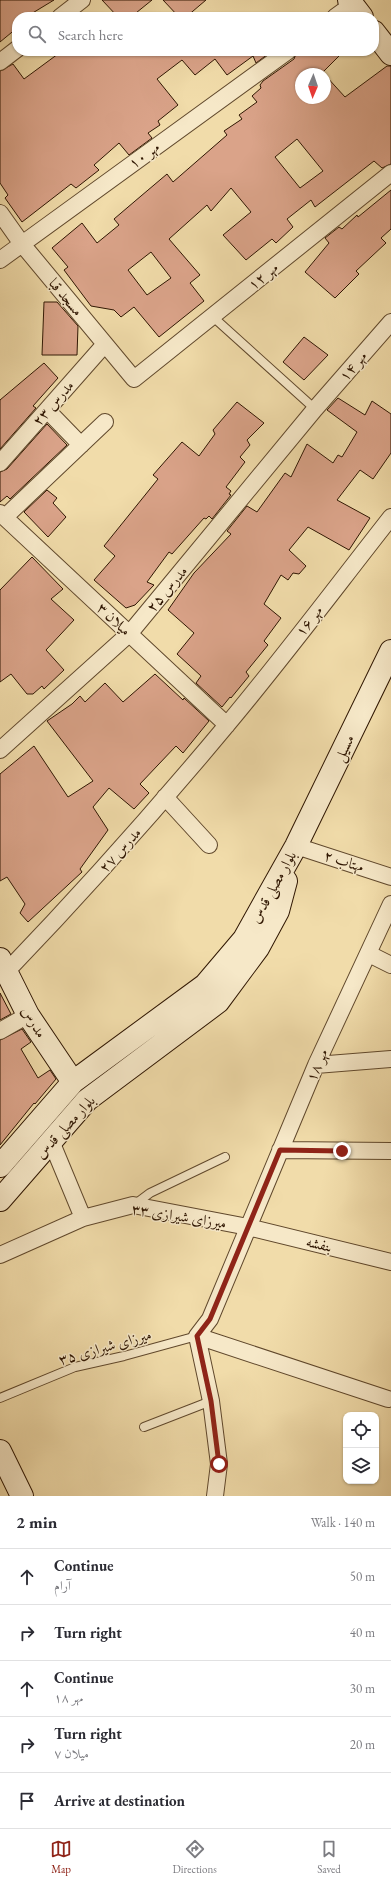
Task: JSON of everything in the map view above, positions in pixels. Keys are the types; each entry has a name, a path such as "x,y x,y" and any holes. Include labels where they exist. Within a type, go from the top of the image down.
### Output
{"main road":[{"path":"379,38 391,54"},
{"name":"مسیل","path":"296,846 391,651"},
{"name":"بلوار مصلی قدس","path":"0,1166 73,1082 205,985 244,939 296,846"},
{"name":"بلوار مصلی قدس","path":"0,1200 87,1100 218,1002 258,948 278,911 296,846"},
{"name":"مدرس","path":"3,965 28,1016 73,1082"},
{"path":"0,1451 22,1496"}],"street":[{"path":"66,12 82,0"},
{"path":"345,12 355,7"},
{"path":"0,62 12,53"},
{"name":"مهر ۱۰","path":"0,260 281,56"},
{"name":"مهر ۱۲","path":"134,379 391,173"},
{"name":"مسجد قبا","path":"0,213 22,244 134,379"},
{"name":"مهر ۱۴","path":"315,409 391,322"},
{"name":"مدرس ۲۳","path":"0,463 105,344"},
{"name":"مدرس ۲۵","path":"0,750 130,633 315,409"},
{"path":"47,410 81,445"},
{"path":"2,515 105,422"},
{"name":"میلان ۳","path":"2,515 227,724"},
{"name":"مهر ۱۶","path":"227,724 391,517"},
{"name":"مدرس ۲۷","path":"3,965 70,906 166,797 227,724"},
{"path":"166,797 209,845"},
{"name":"مهتاب ۲","path":"296,846 391,876"},
{"name":"مهر ۱۸","path":"197,1336 210,1319 316,1066 391,904"},
{"path":"369,954 391,965"},
{"path":"0,1031 28,1016"},
{"path":"316,1066 391,1058"},
{"path":"51,1141 83,1218"},
{"path":"280,1150 391,1151"},
{"name":"میرزای شیرازی ۳۳","path":"0,1255 83,1218 133,1205 248,1227"},
{"name":"بنفشه","path":"248,1227 391,1262"},
{"path":"197,1336 388,1399"},
{"path":"197,1336 211,1401 219,1464 215,1496"}],"lane":[{"path":"212,316 315,409"},
{"path":"133,1205 150,1193 225,1157"},
{"name":"میرزای شیرازی ۳۵","path":"0,1398 75,1367 124,1356 197,1336"},
{"path":"144,1427 211,1401"}],"building":[{"path":"0,0 54,0 34,12 12,12 12,32 0,42"},
{"path":"102,0 152,0 137,12 113,12"},
{"path":"163,0 206,0 192,12 174,12"},
{"path":"55,56 253,56 227,75 215,59 195,75 182,60 157,79 178,105 158,121 160,125 148,133 152,138 129,155 119,143 94,165 99,170 76,188 71,184 22,222 5,198 8,195 0,183 0,71 13,64 24,79"},
{"path":"253,56 265,56 256,63"},
{"path":"295,56 339,56 327,68 295,68 295,104 331,104 331,82 345,97 387,66 391,66 391,164 382,168 374,161 315,207 311,200 287,219 293,227 276,243 272,239 246,260 223,235 251,212 231,188 211,211 207,205 169,239 200,275 190,283 204,301 159,337 134,307 121,317 114,310 91,306 64,270 68,267 52,248 82,223 97,243 119,225 114,219 167,174 173,182 227,135 224,131 242,119 239,115 257,102 252,96 261,88 260,85 263,81 294,59","holes":["297,139 323,171 300,188 275,157","151,252 171,278 147,295 128,270"]},
{"path":"391,190 391,229 381,238 386,243 356,271 359,274 335,298 305,272 329,243 325,238 339,227 342,229 357,215 358,217"},
{"path":"44,302 57,302 78,326 77,355 42,355"},
{"path":"304,337 328,355 304,380 283,362"},
{"path":"44,363 58,378 33,406 36,408 0,449 0,400"},
{"path":"338,398 365,415 372,401 391,414 391,453 373,479 360,470 337,500 370,518 349,550 308,527 289,550 306,566 299,574 293,573 288,580 281,575 264,604 281,618 264,641 268,645 246,672 249,676 222,707 196,683 201,676 177,654 194,633 168,610 194,573 231,534 227,531 247,506 257,512 285,473 291,477 307,444 333,463 338,455 342,457 357,432 327,410"},
{"path":"237,402 264,423 247,440 250,445 240,457 245,462 226,487 231,491 229,494 231,495 212,519 209,516 206,519 204,518 172,554 169,552 147,582 154,585 135,605 126,608 94,580 115,556 104,546 158,479 153,475 182,442 199,456 215,434 213,430"},
{"path":"47,424 67,445 10,499 7,496 0,502 0,472 7,469"},
{"path":"47,490 57,498 53,503 66,517 48,537 24,512"},
{"path":"32,557 63,589 51,599 74,620 46,650 64,670 44,689 42,686 33,694 27,694 11,674 0,682 0,590"},
{"path":"155,674 183,700 184,698 209,721 183,753 176,746 140,784 149,793 134,809 109,788 93,807 108,830 80,869 82,872 28,922 20,913 25,904 7,877 0,881 0,774 34,746 68,797 93,781 47,721 72,704 80,696 85,702 105,683 123,702"},
{"path":"0,993 11,1014 0,1020"},
{"path":"22,1029 31,1042 21,1049 38,1078 50,1070 56,1079 35,1104 34,1103 0,1145 0,1040"}],"route":[{"path":"219,1464 211,1401 197,1336 210,1319 280,1150 342,1151"}]}
